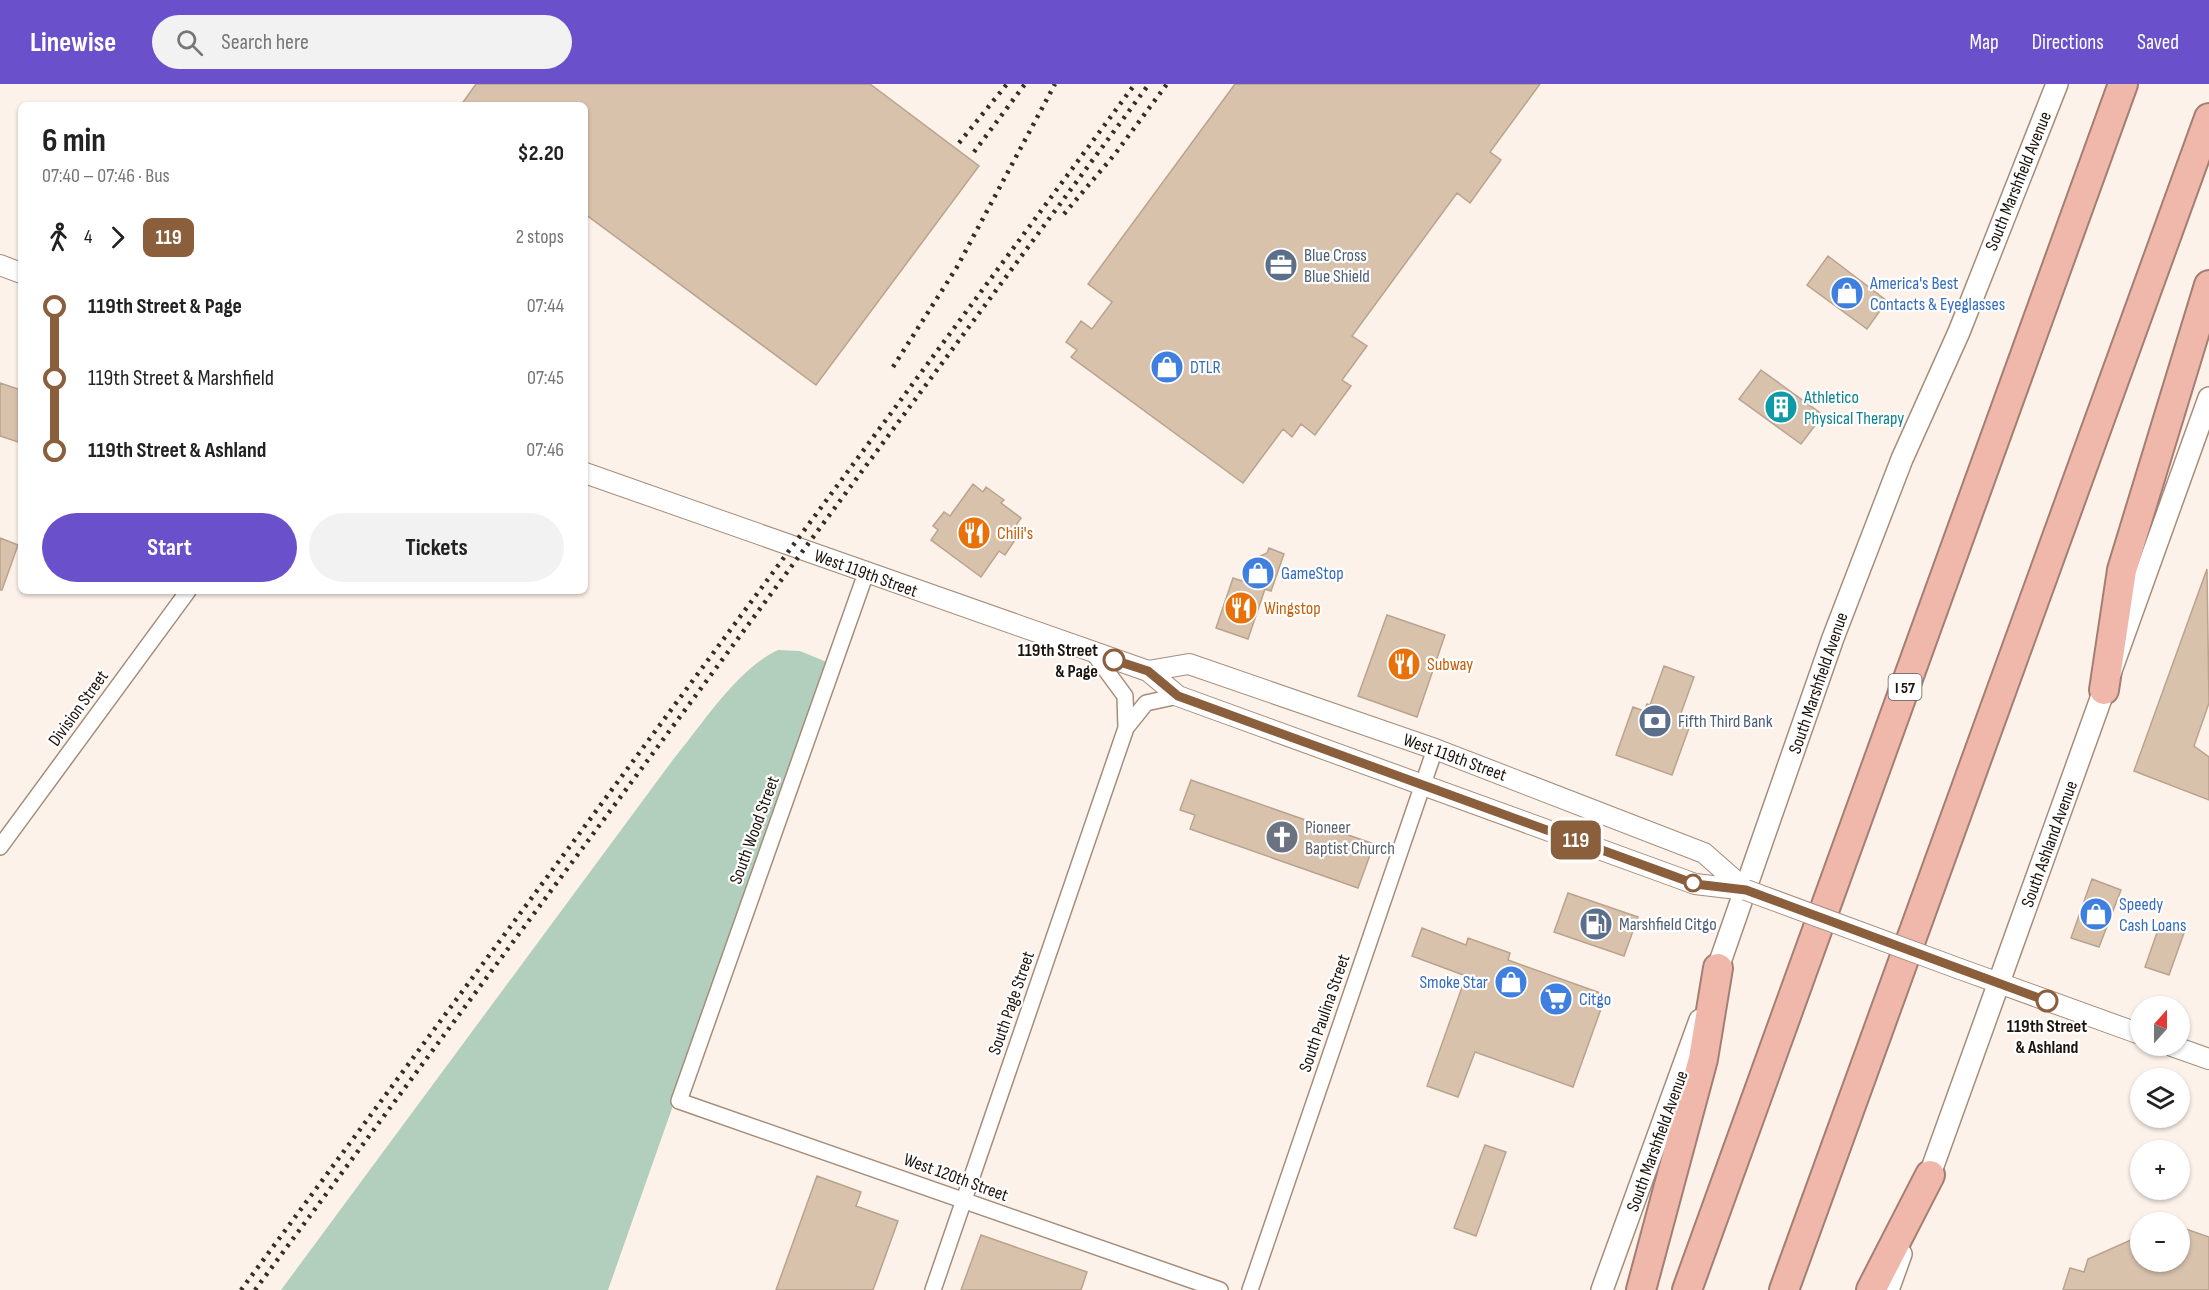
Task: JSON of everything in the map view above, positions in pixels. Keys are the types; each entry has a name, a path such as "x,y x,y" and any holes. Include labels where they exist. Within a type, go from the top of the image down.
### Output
{"highway":[{"name":"I 57","path":"1687,1290 1846,845 1944,585 2123,84"},
{"path":"1784,1290 2209,118"},
{"path":"2104,690 2122,570 2209,285"},
{"path":"1641,1290 1652,1259 1703,1059 1718,968"},
{"path":"1871,1290 1930,1175"}],"main road":[{"name":"South Marshfield Avenue","path":"1602,1290 1746,890 1833,638 1902,459 1959,332 2057,84"},
{"name":"South Ashland Avenue","path":"1888,1290 2207,410"}],"street":[{"path":"0,265 18,272"},
{"name":"West 119th Street","path":"588,474 1094,654 1148,671 1178,696 1695,884 1746,890 2130,1030"},
{"name":"South Wood Street","path":"679,1101 866,573"},
{"name":"Division Street","path":"0,848 186,594"},
{"name":"South Page Street","path":"1094,654 1125,696 1126,728"},
{"name":"West 119th Street","path":"1148,671 1189,664 1435,749 1704,853 1746,890"},
{"name":"South Page Street","path":"933,1290 1126,728 1146,703 1178,696"},
{"name":"South Paulina Street","path":"1250,1290 1435,749"},
{"path":"2190,1052 2209,1059"},
{"name":"West 120th Street","path":"679,1101 1220,1290"}],"green space":[{"path":"778,650 800,651 829,663 608,1290 281,1290 672,761 734,684 763,659"}],"building":[{"path":"476,84 870,84 979,166 816,385 588,216 588,102 463,102"},
{"path":"1235,84 1540,84 1490,152 1501,160 1470,203 1457,193 1352,336 1367,346 1342,380 1351,386 1315,435 1301,424 1292,437 1283,429 1243,483 1071,357 1077,350 1066,342 1081,321 1092,329 1112,302 1088,284"},
{"name":"America's Best Contacts & Eyeglasses","path":"1828,256 1887,301 1867,329 1807,285"},
{"name":"Athletico Physical Therapy","path":"1761,370 1823,415 1801,444 1739,399"},
{"path":"0,383 18,389 18,442 0,436"},
{"name":"Chili's","path":"973,484 983,492 986,487 1004,500 1001,503 1021,518 1009,536 1015,540 1005,555 999,551 981,577 931,540 938,530 933,526 944,512 950,516"},
{"path":"0,538 18,545 2,590 0,590"},
{"path":"1269,548 1284,554 1271,591 1265,589 1248,639 1216,628 1233,578 1242,581 1248,562 1267,553"},
{"path":"2207,569 2209,703 2194,746 2209,757 2209,800 2134,771"},
{"path":"1387,615 1445,635 1417,717 1358,696"},
{"name":"Fifth Third Bank","path":"1664,666 1694,677 1680,716 1683,717 1680,725 1689,728 1672,775 1616,755 1633,707 1644,711 1647,704 1650,705"},
{"name":"Pioneer Baptist Church","path":"1191,780 1374,844 1358,888 1190,829 1195,815 1180,810"},
{"name":"Speedy Cash Loans","path":"2092,879 2121,890 2099,947 2071,938"},
{"name":"Marshfield Citgo","path":"1568,893 1638,917 1624,956 1554,932"},
{"path":"2160,924 2184,933 2169,975 2145,967"},
{"path":"1422,928 1466,945 1468,938 1510,953 1508,960 1606,995 1573,1087 1475,1052 1458,1097 1427,1086 1466,976 1412,956"},
{"path":"1485,1145 1506,1152 1476,1236 1454,1228"},
{"path":"817,1176 861,1192 856,1206 898,1221 873,1290 776,1290"},
{"path":"2190,1230 2209,1237 2209,1290 2063,1290 2070,1268 2084,1272 2088,1259 2130,1240 2130,1272 2190,1272"},
{"path":"981,1235 1087,1272 1081,1290 961,1290"}],"railway":[{"path":"959,143 1007,84"},
{"path":"974,152 1025,84"},
{"path":"893,367 957,267 1055,84"},
{"path":"241,1290 1135,84"},
{"path":"255,1290 1149,84"},
{"path":"1064,214 1115,154 1167,84"}],"bus line":[{"name":"119","path":"1114,660 1148,671 1178,696 1695,884 1746,890 2047,1001"}],"place":[{"name":"Blue Cross Blue Shield","path":"1281,265"},
{"name":"America's Best Contacts & Eyeglasses","path":"1847,293"},
{"name":"DTLR","path":"1167,367"},
{"name":"Athletico Physical Therapy","path":"1781,407"},
{"name":"Chili's","path":"974,533"},
{"name":"GameStop","path":"1258,573"},
{"name":"Wingstop","path":"1241,608"},
{"name":"119th Street & Page","path":"1114,660"},
{"name":"Subway","path":"1404,664"},
{"name":"Fifth Third Bank","path":"1655,721"},
{"name":"Pioneer Baptist Church","path":"1282,837"},
{"name":"Speedy Cash Loans","path":"2096,914"},
{"name":"Marshfield Citgo","path":"1596,924"},
{"name":"Smoke Star","path":"1511,982"},
{"name":"Citgo","path":"1556,999"},
{"name":"119th Street & Ashland","path":"2047,1001"}]}
